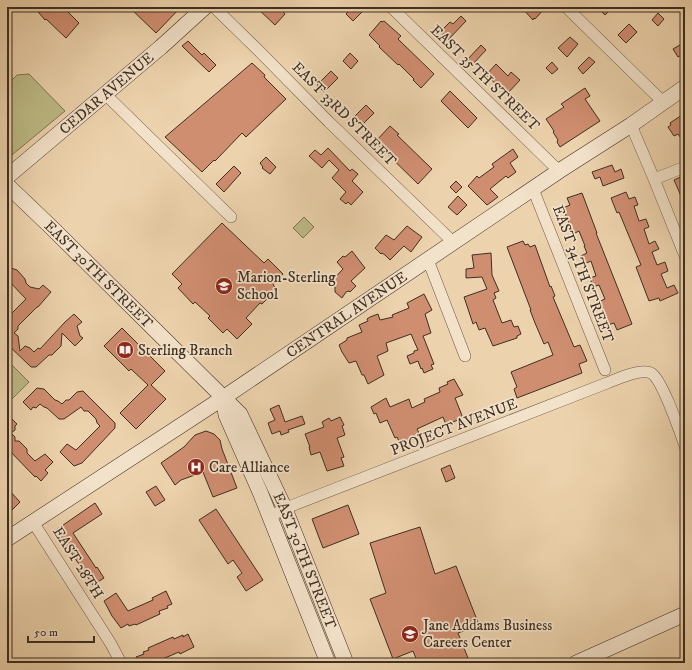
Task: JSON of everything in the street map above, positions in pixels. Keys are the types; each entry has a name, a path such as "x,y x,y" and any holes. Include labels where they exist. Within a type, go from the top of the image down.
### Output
{"street":[{"name":"CEDAR AVENUE","path":"7,177 205,7"},
{"name":"EAST 33RD STREET","path":"214,7 329,122 454,242"},
{"name":"EAST 35TH STREET","path":"391,7 559,171"},
{"path":"566,7 664,103"},
{"name":"CENTRAL AVENUE","path":"7,539 223,398 533,188 664,103 685,87"},
{"path":"105,94 231,217"},
{"path":"631,125 685,256"},
{"path":"654,179 685,167"},
{"name":"EAST 30TH STREET","path":"7,185 240,414 285,509 346,663"},
{"name":"EAST 34TH STREET","path":"533,188 605,370"},
{"path":"428,260 465,356"},
{"name":"PROJECT AVENUE","path":"270,516 607,383 640,372 652,373 660,382 685,446"},
{"name":"EAST 30TH STREET","path":"223,398 226,415 270,516 328,663"},
{"name":"EAST 28TH","path":"33,522 109,640 120,663"},
{"path":"576,663 685,614"}],"shaded area":[{"path":"29,74 65,111 7,159 7,82 10,82 17,75"},
{"path":"304,217 314,227 303,238 293,228"},
{"path":"7,360 29,382 7,404"}],"building":[{"path":"34,7 63,7 79,23 66,38 46,19 45,20"},
{"path":"129,7 181,7 156,33"},
{"path":"256,7 278,7 285,14 275,25"},
{"path":"353,7 367,7 353,21 346,14"},
{"path":"521,7 546,7 533,20"},
{"path":"597,7 613,7 605,15"},
{"path":"658,13 664,19 658,26 652,20"},
{"path":"461,16 466,21 448,40 440,32 450,22 453,24"},
{"path":"381,21 384,21 401,36 398,39 434,74 421,88 413,80 414,79 379,47 380,46 369,35"},
{"path":"629,24 637,32 626,43 618,35"},
{"path":"570,37 578,44 567,57 558,48"},
{"path":"188,41 202,55 204,53 216,65 209,72 182,46"},
{"path":"685,42 685,53 678,57 673,49"},
{"path":"481,45 486,50 472,65 466,61"},
{"path":"350,53 358,61 351,69 343,61"},
{"path":"589,57 595,62 583,74 578,68"},
{"path":"552,62 558,69 552,74 546,68"},
{"path":"252,63 265,75 264,77 286,99 246,137 242,133 202,172 165,137"},
{"path":"496,64 508,76 511,72 520,80 507,94 486,75"},
{"path":"331,71 338,78 324,92 317,85"},
{"path":"585,88 590,96 585,99 600,121 560,147 553,132 554,131 546,119 564,107 561,104"},
{"path":"450,91 477,118 468,128 441,101"},
{"path":"366,105 374,113 361,126 353,118"},
{"path":"685,113 685,144 678,134 674,136 668,127 671,125 670,123"},
{"path":"390,126 399,134 397,135 432,169 418,184 375,142"},
{"path":"328,148 350,171 352,169 358,174 352,181 363,192 351,205 348,202 346,204 340,199 346,192 332,178 339,170 329,160 322,168 309,156 315,150 321,155"},
{"path":"513,149 518,157 510,163 516,172 508,178 506,176 490,189 498,197 487,205 468,186 477,176 479,178 494,167 492,164"},
{"path":"266,157 276,167 270,174 262,168 263,167 260,163"},
{"path":"612,165 615,172 621,169 624,178 603,186 600,177 595,179 592,172"},
{"path":"234,166 241,173 224,192 216,184"},
{"path":"685,175 685,205 674,180"},
{"path":"456,181 462,187 456,193 450,187"},
{"path":"626,192 629,199 635,197 638,205 634,206 639,221 646,219 649,227 644,229 649,244 655,241 659,249 652,252 657,265 665,262 668,271 661,274 667,288 674,285 678,293 660,301 659,298 649,301 636,267 641,265 619,212 617,213 611,198"},
{"path":"582,193 632,324 617,330 614,323 608,325 598,302 605,299 599,285 593,287 590,278 596,276 591,261 584,264 581,256 587,253 585,246 579,231 573,234 563,208 570,205 567,198"},
{"path":"458,196 467,205 457,215 448,207"},
{"path":"222,223 264,263 268,259 283,274 273,285 277,289 262,304 260,303 246,318 252,324 237,339 227,329 223,333 208,318 210,316 195,302 193,304 178,288 182,284 172,274"},
{"path":"407,226 422,237 411,252 404,246 390,260 375,248 386,235 394,240"},
{"path":"523,241 525,245 528,244 530,247 535,245 550,287 551,286 555,296 553,297 574,347 580,345 587,361 579,364 582,373 517,398 514,389 517,387 511,372 553,355 548,342 544,344 535,323 507,247"},
{"path":"352,251 365,268 351,281 356,286 350,292 346,292 342,298 335,292 335,287 330,283 343,269 337,262 343,256 345,257"},
{"path":"491,253 492,275 499,291 494,293 496,298 493,300 502,323 511,320 514,327 518,326 521,334 517,336 517,338 493,346 485,328 479,330 476,322 473,324 464,297 487,289 482,277 466,278 466,269 474,268 472,255"},
{"path":"11,268 17,270 30,287 39,289 43,285 51,292 18,326 18,329 14,333 18,336 20,351 25,346 34,352 38,348 40,349 74,314 82,322 77,326 80,336 83,338 75,346 62,333 61,346 36,367 31,367 7,344 7,322 11,318 11,314 26,299 7,279 7,272"},
{"path":"424,294 432,310 425,314 431,333 423,336 434,364 431,365 433,369 424,373 418,361 410,364 407,356 418,350 411,334 386,343 388,351 377,356 384,375 368,384 356,361 349,363 339,345 347,340 347,338 362,332 359,325 368,321 367,319 370,317 378,314 380,320 393,317 392,315 409,308 407,303"},
{"path":"122,328 165,371 151,385 166,399 136,429 120,413 148,385 131,369 129,371 104,346"},
{"path":"454,379 463,395 455,398 463,418 453,422 454,424 447,427 443,417 417,429 420,435 401,446 397,437 395,438 387,420 380,423 376,413 374,414 371,407 386,398 390,407 409,399 412,408 425,402 424,399 440,392 439,388 448,384 447,382"},
{"path":"37,388 44,389 55,400 62,404 66,400 69,400 77,392 83,391 115,423 115,428 82,463 74,466 60,452 67,444 76,450 100,426 96,419 88,411 84,411 81,407 64,419 59,419 40,404 36,408 33,407 31,410 23,402"},
{"path":"279,405 285,422 302,416 305,424 288,430 289,432 281,435 280,431 272,434 268,423 275,420 270,409"},
{"path":"7,414 17,424 15,426 15,430 11,433 15,437 15,441 19,441 27,449 27,453 35,461 45,454 53,462 45,470 48,473 41,481 36,476 35,477 7,448"},
{"path":"340,417 344,425 342,426 345,435 337,438 344,457 341,458 344,466 327,471 320,452 311,455 310,447 305,434 324,427 322,422 329,418 331,421"},
{"name":"Care Alliance","path":"206,431 214,434 220,440 237,488 213,497 203,472 181,480 175,485 161,463 184,447 195,435"},
{"path":"450,465 455,478 446,482 441,469"},
{"path":"156,486 165,500 155,506 146,492"},
{"path":"7,488 20,502 12,510 7,505"},
{"path":"95,503 102,514 73,533 104,578 93,585 56,530"},
{"path":"348,505 359,534 323,548 312,519"},
{"path":"216,509 263,580 246,591 237,577 242,573 233,560 228,564 199,520"},
{"path":"420,527 435,574 456,566 479,625 458,633 470,663 418,663 413,651 393,659 370,599 386,593 370,543"},
{"path":"166,591 172,604 167,606 168,608 159,611 160,614 136,625 129,626 128,624 121,628 112,616 104,601 116,593 128,611 153,600 152,598"},
{"path":"188,634 194,647 180,654 179,652 153,663 139,663 136,657 144,654 143,652 149,650 148,648 173,637 174,639"}],"place":[{"name":"Marion-Sterling School","path":"224,286"},
{"name":"Sterling Branch","path":"125,350"},
{"name":"Care Alliance","path":"196,467"},
{"name":"Jane Addams Business Careers Center","path":"410,634"}]}
